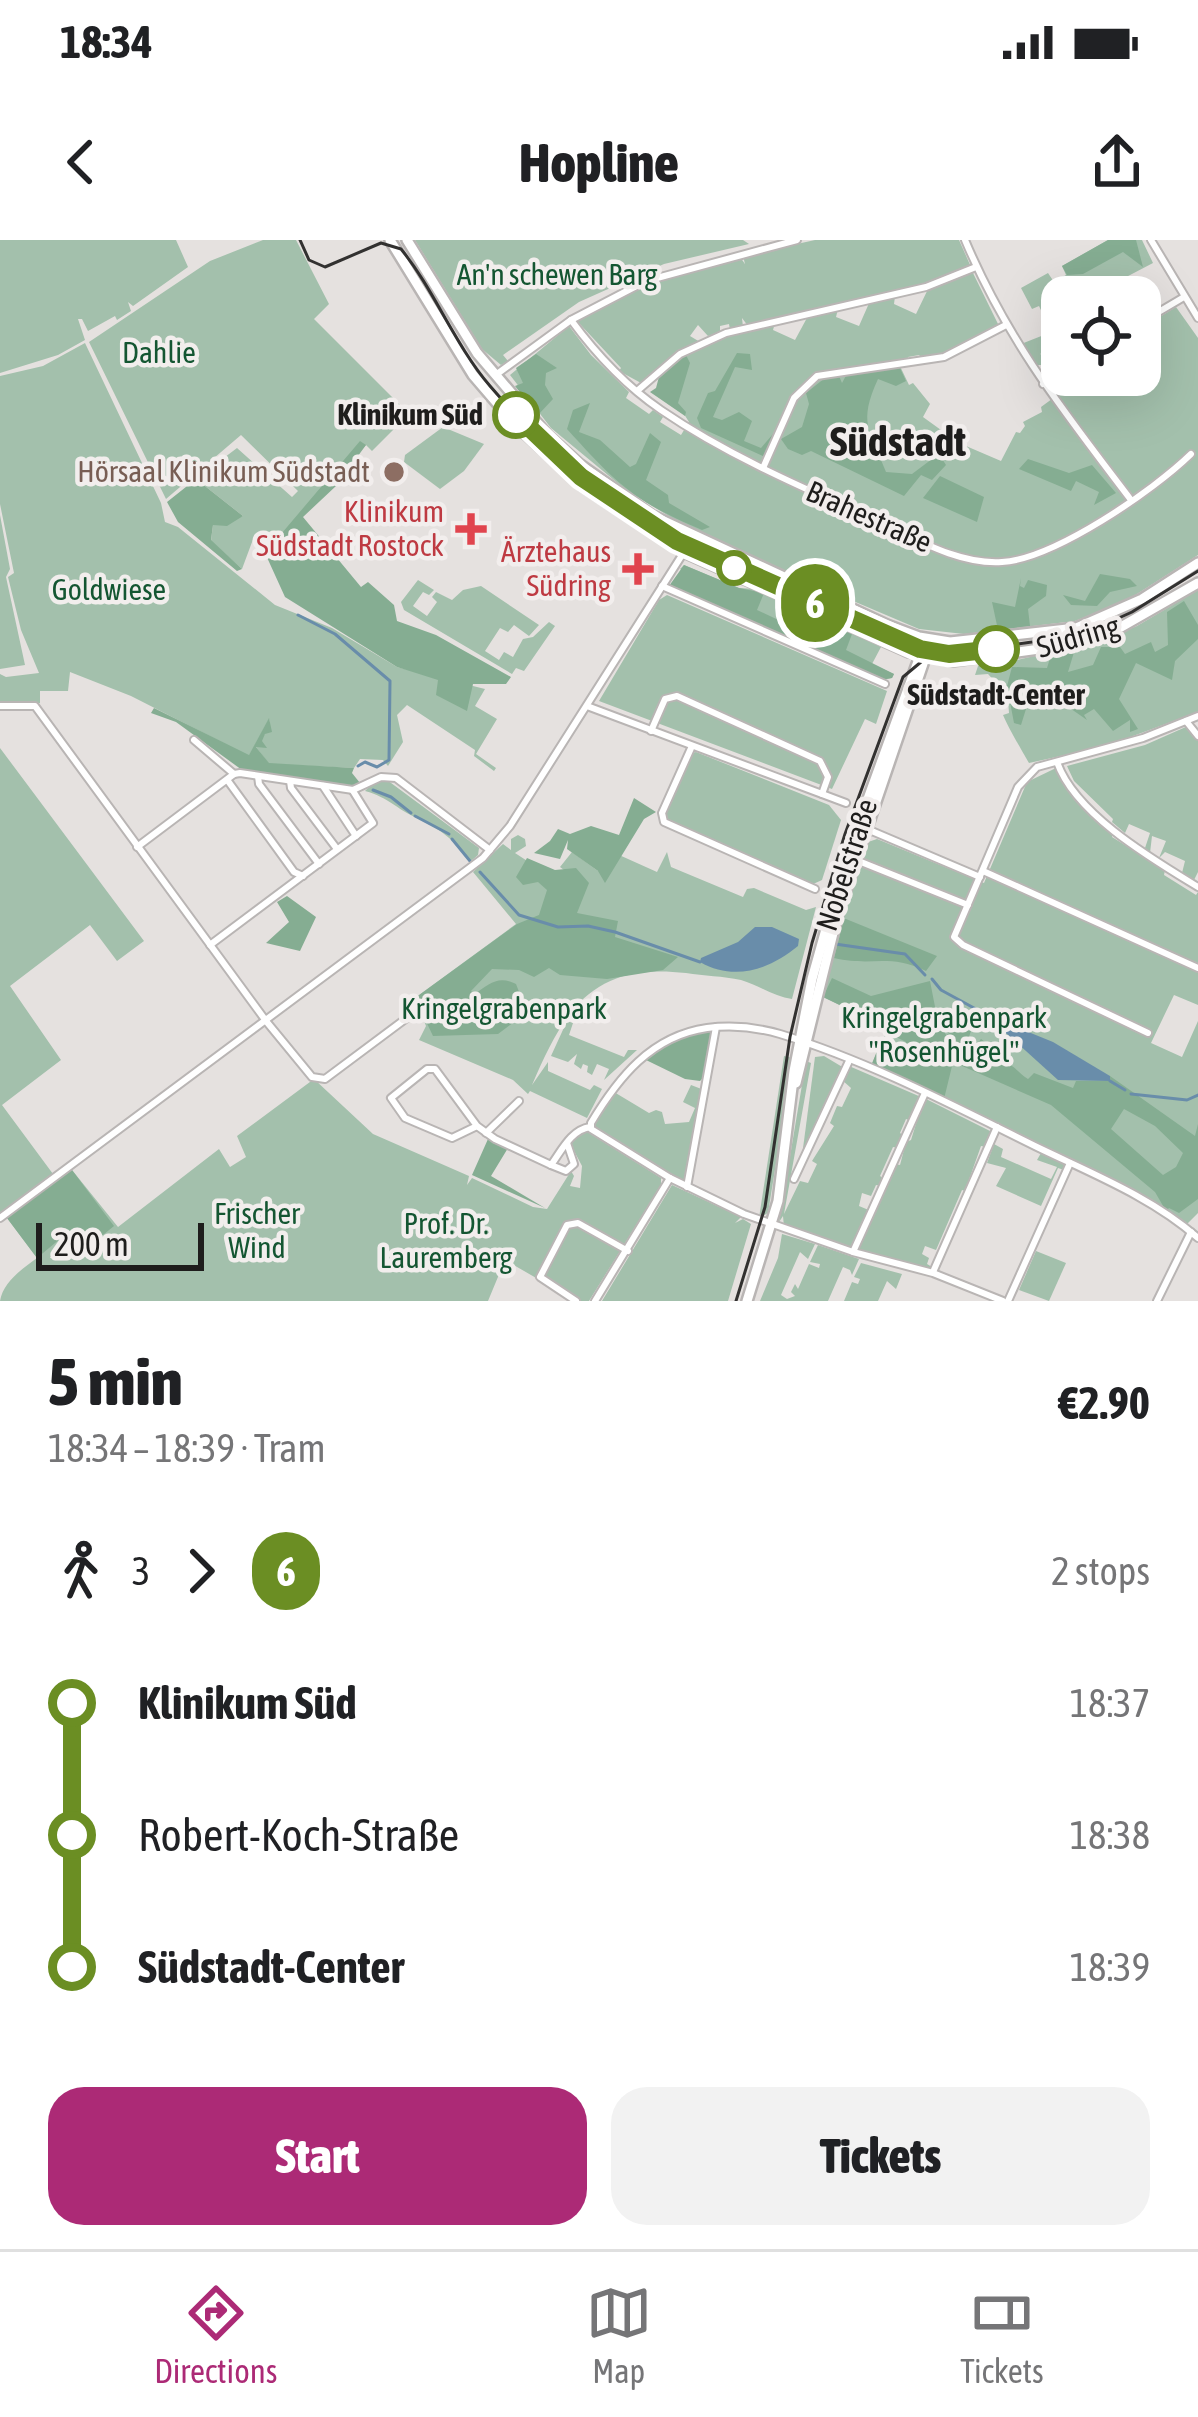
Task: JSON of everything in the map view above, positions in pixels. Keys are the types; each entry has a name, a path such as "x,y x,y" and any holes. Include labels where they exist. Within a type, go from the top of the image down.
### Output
{"main road":[{"name":"Südring","path":"390,240 438,324 482,386 527,437 583,486 684,552 924,655 971,660 1080,641 1141,617 1198,583"},
{"name":"Südring","path":"407,240 464,335 548,436 589,472 636,506 694,536 919,637 950,642 1076,628 1142,599 1198,563"},
{"path":"482,386 496,375"},
{"path":"684,552 694,536"},
{"path":"919,637 924,655 950,642"},
{"name":"Nobelstraße","path":"747,1301 772,1226 831,911 924,655"},
{"name":"Nobelstraße","path":"803,1042 862,827"}],"street":[{"path":"496,375 572,320 662,274 796,240"},
{"path":"965,240 1006,325 1041,381"},
{"path":"1151,240 1198,318"},
{"path":"637,391 684,351 726,333 926,286 976,267"},
{"path":"1161,311 1184,297"},
{"name":"Brahestraße","path":"572,320 595,351 637,391 701,435 943,550 990,562 1038,555 1131,500 1191,454"},
{"path":"763,468 794,398 817,376 944,356 1006,325"},
{"path":"1051,396 1131,500"},
{"path":"0,1218 490,850 510,826 684,552"},
{"path":"662,586 885,684"},
{"path":"651,730 665,699 677,697 820,761 828,778 822,794"},
{"path":"0,706 35,706 304,1069 319,1080 408,1017"},
{"path":"586,706 846,803"},
{"path":"1148,1033 956,940 1022,779 1036,767 1142,739 1198,716"},
{"path":"1186,721 1198,736"},
{"path":"194,740 231,777 294,872 303,876"},
{"name":"Nobelstraße","path":"692,746 662,813 664,822 815,889"},
{"path":"1057,762 1066,784 1120,835 1198,887"},
{"path":"137,847 231,777 258,776 353,790 381,776 396,778 490,850"},
{"path":"258,776 259,784 319,863"},
{"path":"290,781 338,850"},
{"path":"323,786 356,836"},
{"path":"210,945 374,820 353,790"},
{"path":"862,827 984,874 1198,968"},
{"path":"856,860 968,905"},
{"path":"687,1187 716,1028"},
{"path":"590,1127 614,1086 638,1060 681,1035 716,1028 764,1030 925,1093 1154,1207 1194,1235 1157,1301"},
{"path":"794,1179 848,1061"},
{"path":"477,1126 452,1138 405,1118 391,1098 427,1069 435,1069 487,1133 566,1171 574,1164 567,1143"},
{"path":"854,1252 925,1093"},
{"path":"487,1133 519,1101"},
{"path":"551,1165 579,1129 590,1127 670,1178 772,1226 933,1273 1002,1301 1069,1164"},
{"path":"933,1273 998,1127"},
{"path":"595,1301 670,1178"},
{"path":"576,1301 540,1277 567,1225 578,1223 628,1251"}],"green space":[{"path":"0,240 176,240 188,267 133,306 128,302 131,311 117,320 115,316 88,331 78,319 85,340 58,355 0,373"},
{"name":"Dahlie","path":"263,240 296,240 329,304 314,319 409,414 372,451 366,445 264,553 255,545 260,538 255,534 242,569 211,541 213,525 243,516 196,479 237,448 292,497 298,491 241,435 166,499 89,342 210,261"},
{"name":"An'n schewen Barg","path":"415,240 743,240 749,244 664,264 579,302 503,355 508,361 501,365 482,349"},
{"path":"815,240 959,240 971,267 945,279 748,326 742,318 743,327 720,326 720,332 708,336 698,325 690,336 700,342 641,383 619,371 577,321 651,282 740,257 745,264 743,256"},
{"path":"1108,240 1142,240 1153,263 1128,276 1064,276 1062,266"},
{"path":"1108,240 1136,240 1143,267 1123,252 1083,274 1067,275 1062,266"},
{"path":"972,271 999,326 953,351 923,359 908,357 899,364 909,385 913,383 930,404 923,417 959,443 1001,461 1016,432 1025,426 1023,422 1042,412 1041,407 1056,396 1161,396 1161,316 1176,307 1198,338 1198,555 1129,599 1075,621 964,634 919,629 792,575 672,518 626,490 551,428 510,375 569,326 629,392 626,398 649,414 653,410 663,417 660,422 681,435 689,422 677,403 685,353 717,338 775,323 773,330 795,340 808,316 838,309 836,317 859,326 870,301 895,296 894,304 916,314 929,287"},
{"path":"1041,277 1041,310 1039,306 1032,309 1021,288"},
{"path":"1041,336 1041,365 1034,365 1021,344"},
{"name":"Goldwiese","path":"85,343 161,503 165,522 178,527 275,605 332,628 397,667 485,689 475,706 497,719 476,754 494,771 474,756 475,750 407,705 397,715 403,742 388,766 383,760 360,759 354,768 269,764 256,747 270,726 269,719 249,756 131,696 70,672 68,691 40,691 40,703 0,704 0,674 39,673 21,630 8,577 14,573 0,504 0,376 43,366"},
{"path":"685,353 690,363 678,403 685,416 650,392 660,373"},
{"path":"737,353 750,354 752,370 735,367 713,417 722,420 739,412 752,421 744,441 761,448 779,427 765,457 701,428 697,418 708,393 715,391"},
{"path":"536,354 557,368 546,373 545,385 553,399 538,415 515,386 523,383 516,368"},
{"path":"900,368 906,381 896,386 878,379 868,406 871,435 886,472 912,474 932,459 923,429 946,465 932,480 921,475 904,496 811,451 802,455 788,449 781,439 802,427 809,404 806,393 825,378 839,376 842,383 848,372"},
{"path":"590,403 579,432 600,440 630,467 636,464 650,433 661,442 646,480 668,495 669,503 710,527 702,530 659,510 599,463 567,429 573,410"},
{"path":"443,427 484,444 464,471 440,489 404,462 405,455"},
{"path":"360,441 366,445 336,486 303,517 361,587 368,582 394,605 397,621 436,635 511,677 506,684 473,684 467,711 436,695 438,680 397,667 285,597 265,553"},
{"path":"1028,459 1069,473 1092,465 1116,493 1094,505 1099,492 1076,481 1071,491 1019,469"},
{"path":"940,476 984,497 977,522 923,498"},
{"path":"196,479 243,516 227,526 213,525 211,540 242,569 237,571 178,522 167,502"},
{"path":"0,515 10,569 6,577 25,665 0,669"},
{"path":"684,565 739,588 756,589 881,647 872,664 894,674 892,678 881,680 680,569"},
{"path":"684,565 764,593 757,610 789,625 797,608 810,614 804,631 831,643 840,629 852,634 846,650 894,674 892,678 881,680 669,586"},
{"path":"1100,574 1130,579 1137,586 1110,592 1097,606 1071,605 1063,595 1085,601"},
{"path":"1021,578 1024,588 1028,580 1047,585 1046,596 1028,609 1030,626 998,630 992,602 1015,607"},
{"path":"418,580 434,590 429,595 423,592 413,606 427,616 437,602 432,597 436,592 452,600 463,590 481,586 539,625 529,636 514,625 508,632 500,628 485,651 499,660 504,652 513,657 523,639 533,637 549,622 555,626 524,671 516,668 512,674 404,610 401,602"},
{"path":"1198,590 1198,712 1106,746 1029,763 1003,715 1009,713 1007,686 1000,687 988,674 975,675 978,666 1010,661 994,672 1012,667 1017,660 1100,641 1137,626"},
{"path":"667,595 887,691 876,724 865,719 832,789 599,701 659,600"},
{"path":"1184,601 1198,625 1198,639 1175,661 1172,680 1136,663 1119,699 1138,729 1130,732 1130,720 1113,731 1094,709 1084,715 1087,720 1064,704 1031,693 1021,725 1014,723 1007,686 1012,667 1047,668 1051,655 1075,649 1068,672 1093,665 1101,647 1120,647 1125,654 1151,642 1155,652 1168,645 1167,612"},
{"path":"154,708 249,755 269,718 272,732 262,741 267,748 256,747 269,763 354,768 352,773 360,783 354,786 242,770 176,722 151,713"},
{"path":"1188,726 1198,741 1198,872 1194,880 1182,873 1185,861 1165,852 1159,858 1166,841 1152,836 1150,853 1145,848 1150,833 1129,824 1125,833 1112,822 1074,781 1067,766 1145,745"},
{"path":"0,748 144,941 117,961 90,925 10,986 61,1060 2,1105 53,1174 0,1213"},
{"path":"696,752 829,805 841,820 822,880 811,885 667,821 664,815"},
{"name":"Kringelgrabenpark \"Rosenhügel\"","path":"1056,768 1076,798 1113,832 1112,837 1165,870 1164,875 1198,892 1198,1005 1174,995 1151,1043 1182,1057 1198,1021 1198,1213 1186,1225 1089,1168 871,1066 886,1032 823,997 868,842 877,839 984,883 1027,782"},
{"path":"387,780 479,848 478,855 471,861 441,831 365,791"},
{"path":"634,798 656,812 644,819 605,883 598,871 567,849 568,840 560,859 534,853 558,829 570,834 591,826 619,835"},
{"name":"Kringelgrabenpark","path":"518,835 526,846 515,853 561,883 585,886 560,867 572,852 598,871 608,850 657,872 667,852 671,867 743,897 747,889 754,888 806,910 816,907 792,999 741,980 686,973 654,971 605,983 571,1013 532,1085 548,1062 548,1071 590,1090 594,1085 602,1089 587,1118 419,1040 426,1026 415,998 516,924 473,872 503,844 511,850 511,839"},
{"path":"527,858 555,870 576,868 589,883 577,913 618,921 615,937 678,957 663,970 607,979 560,975 549,968 534,977 519,970 492,969 471,991 475,994 499,981 516,984 521,997 505,1013 513,1014 514,1022 498,1034 433,1036 415,998 517,924 539,915 547,890 538,882 523,885 516,877"},
{"path":"287,896 316,917 300,951 266,943 289,922 277,902"},
{"path":"844,919 937,956 926,971 890,961 834,958"},
{"name":"Kringelgrabenpark \"Rosenhügel\"","path":"832,978 871,996 930,981 946,1035 957,1029 971,1031 963,1054 981,1053 977,1044 981,1039 1028,1079 1034,1073 1073,1088 1076,1081 1109,1081 1110,1076 1195,1136 1198,1124 1198,1199 1179,1213 1166,1211 1155,1192 1051,1105 953,1062 944,1099 871,1066 877,1051 898,1060 906,1042 823,997","holes":["1124,1109 1155,1126 1183,1153 1176,1167 1163,1175 1111,1129"]},
{"path":"567,1021 573,1023 569,1035 624,1057 628,1050 637,1050 604,1080 609,1069 597,1064 592,1075 588,1066 583,1064 581,1069 574,1064 577,1054 568,1062 551,1056"},
{"path":"714,1030 700,1081 646,1060 677,1038"},
{"path":"784,1056 793,1058 768,1213 759,1218"},
{"path":"824,1056 844,1068 802,1156 815,1057"},
{"path":"806,1061 811,1063 784,1214 800,1181 808,1183 817,1164 812,1161 834,1126 830,1123 837,1106 842,1107 851,1088 842,1080 849,1066 921,1097 911,1121 906,1119 898,1148 893,1147 880,1176 884,1179 881,1186 876,1185 871,1196 862,1193 859,1206 871,1211 851,1248 784,1227 783,1216 779,1222"},
{"path":"314,1079 373,1134 469,1176 467,1185 472,1178 533,1207 547,1209 571,1171 570,1186 580,1188 582,1166 571,1145 577,1134 586,1131 661,1178 661,1185 589,1301 576,1301 505,1260 488,1301 0,1301 9,1282 37,1258 7,1218 72,1170 118,1227 219,1149 230,1167 246,1157 237,1136"},
{"path":"691,1085 704,1090 683,1183 592,1127 614,1092 649,1113 662,1112 665,1124 689,1122 695,1108 683,1102"},
{"path":"924,1098 992,1132 986,1147 981,1146 936,1250 925,1246 922,1254 932,1267 927,1269 858,1247 895,1164 900,1165"},
{"path":"488,1139 508,1148 491,1176 545,1208 472,1175"},
{"path":"994,1144 1003,1149 1001,1157 1051,1179 1057,1167 1037,1160 1041,1153 1066,1165 1064,1170 1058,1168 1041,1206 996,1186 1006,1168 987,1163"},
{"path":"72,1170 114,1226 82,1252 67,1233 37,1258 7,1218"},
{"path":"672,1185 741,1217 735,1223 743,1219 751,1224 728,1301 602,1301"},
{"path":"782,1234 815,1244 808,1259 800,1252 781,1295 787,1299 795,1296 791,1292 795,1284 798,1289 809,1264 819,1268 820,1264 810,1262 818,1245 859,1259 852,1275 843,1267 828,1301 760,1301 778,1258"},
{"path":"1036,1251 1066,1263 1049,1301 1019,1290"},
{"path":"861,1263 902,1274 896,1289 887,1281 878,1301 844,1301 852,1282 858,1284 860,1279 854,1277"}],"water":[{"path":"755,927 772,927 799,939 798,946 752,970 726,971 700,962 738,942"},
{"path":"986,1015 1053,1042 1110,1076 1110,1081 1058,1080"}],"waterway":[{"path":"298,615 335,634 390,681 389,760 377,767 365,762 358,766"},
{"path":"373,790 411,813"},
{"path":"415,816 449,834"},
{"path":"452,839 470,861"},
{"path":"480,872 519,915 558,927 588,926 615,932 700,962"},
{"path":"835,944 905,954 925,975"},
{"path":"932,979 941,990 985,1014"},
{"path":"1110,1081 1125,1090"},
{"path":"1131,1094 1187,1100 1198,1095"}],"tram line":[{"path":"300,240 309,260 325,267 381,243 401,249 490,386 537,436 634,512 738,569 912,646 945,654"},
{"name":"6","path":"516,415 594,487 697,551 920,649 949,654 996,649"},
{"path":"736,1301 765,1207 790,1037 812,943 845,834 903,677 927,657 1060,638 1097,628 1198,571"}],"place":[{"name":"Klinikum Süd","path":"516,415"},
{"name":"Hörsaal Klinikum Südstadt","path":"394,472"},
{"name":"Klinikum Südstadt Rostock","path":"471,529"},
{"name":"Ärztehaus Südring","path":"638,569"},
{"name":"Südstadt-Center","path":"996,649"}],"district":[{"name":"Südstadt","path":"898,441"}],"park label":[{"name":"Frischer Wind","path":"257,1231"},
{"name":"Prof. Dr. Lauremberg","path":"446,1241"}]}
